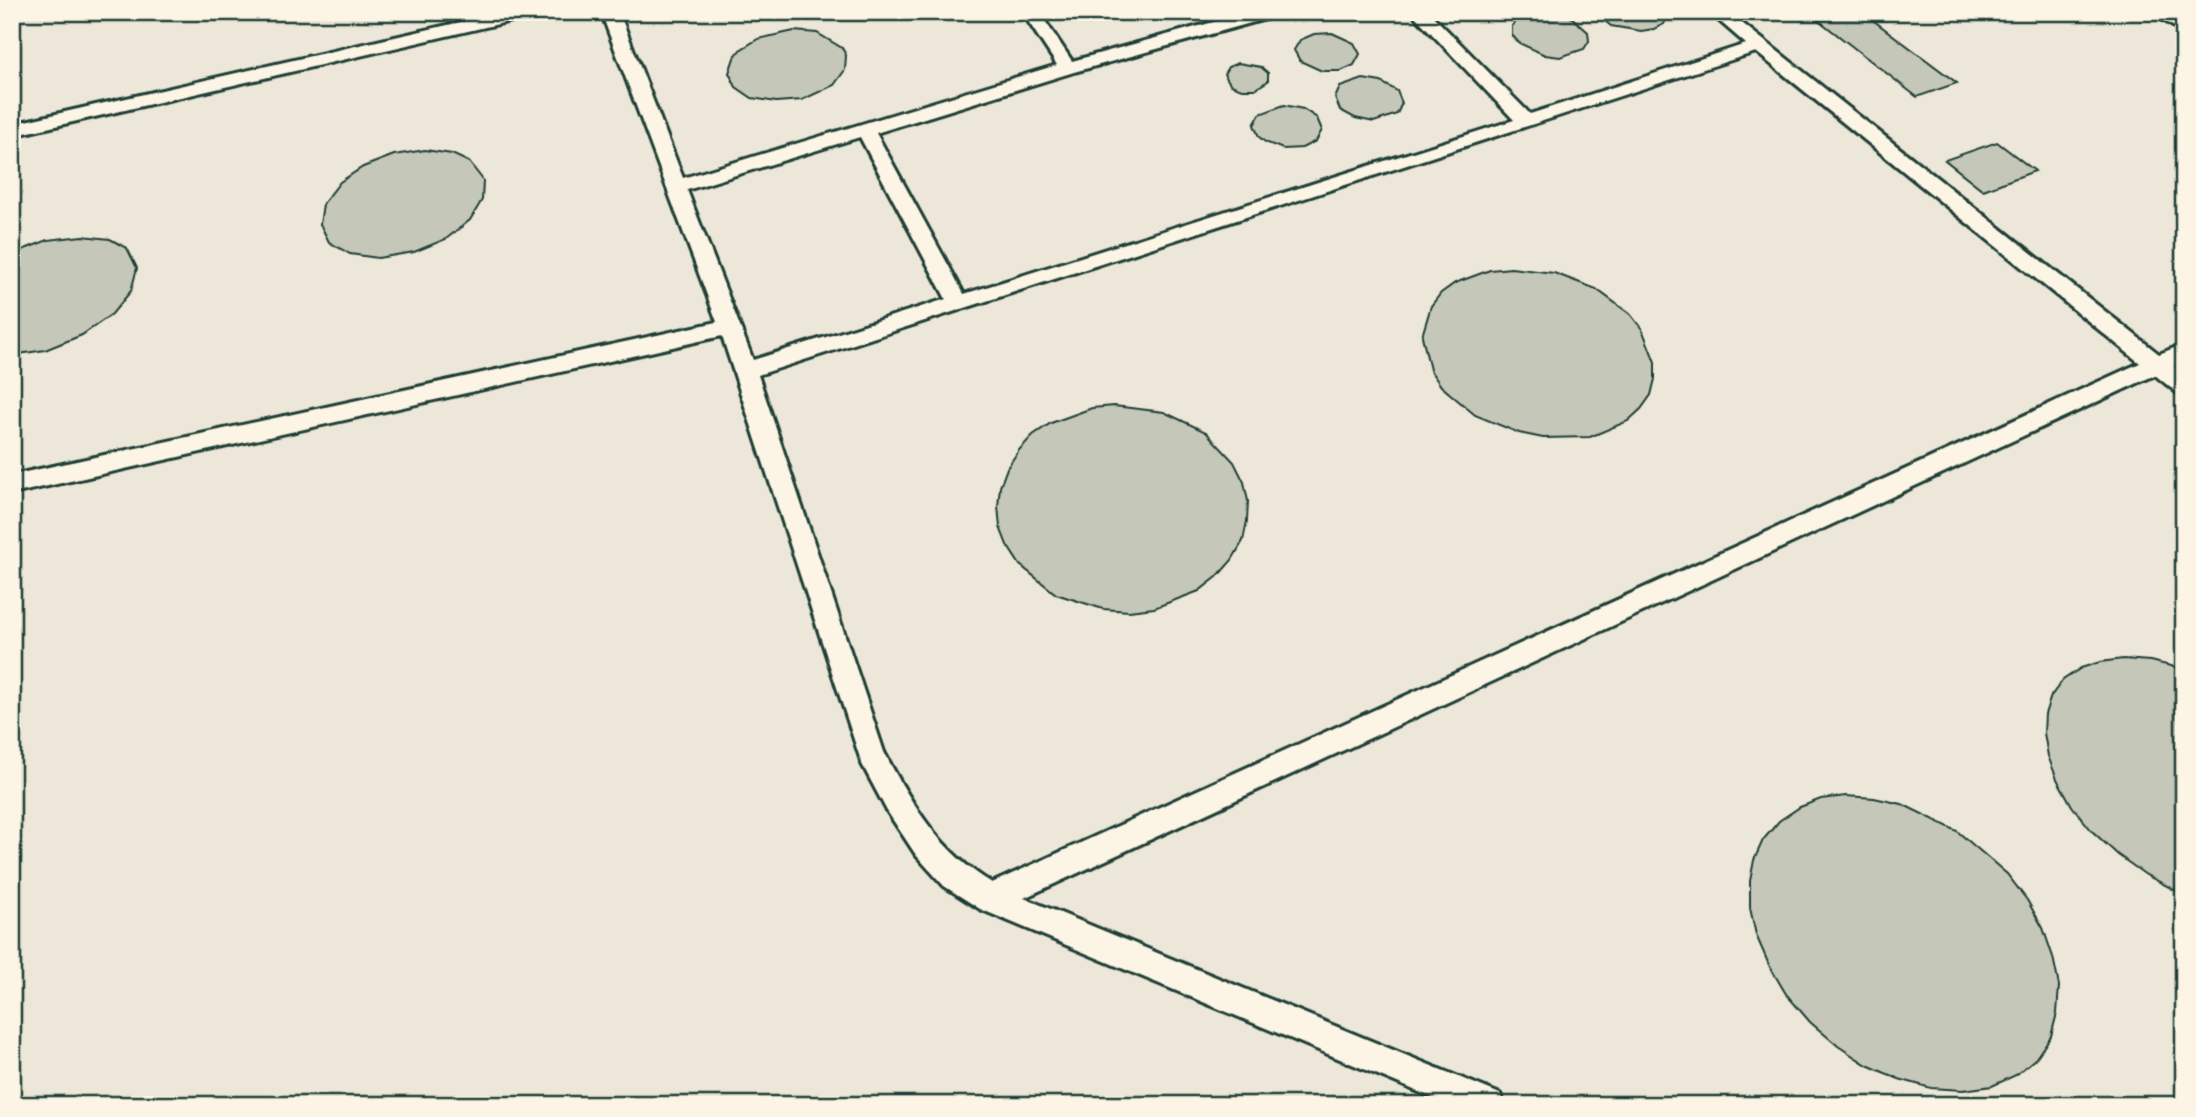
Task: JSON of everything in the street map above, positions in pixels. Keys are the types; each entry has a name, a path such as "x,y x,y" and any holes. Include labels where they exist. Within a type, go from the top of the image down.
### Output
{"lane":[{"path":"12,130 529,12"},
{"path":"610,12 746,370 872,755 894,800 916,833 950,872 990,899 1489,1105"},
{"path":"1030,12 1068,68"},
{"path":"676,187 1068,68 1270,12"},
{"path":"1419,12 1527,122"},
{"path":"1717,12 2184,386"},
{"path":"2158,12 2184,28"},
{"path":"746,370 1527,122 1757,46"},
{"path":"866,131 959,303"},
{"path":"12,485 729,327"},
{"path":"990,899 2184,352"}],"shaded area":[{"path":"12,12 2184,12 2184,1105 12,1105"}],"building":[{"path":"1556,12 1570,16 1588,32 1589,41 1584,49 1560,57 1545,55 1519,43 1512,35 1512,26 1517,18 1527,13"},
{"path":"1594,12 1667,12 1668,16 1664,24 1641,31 1611,26"},
{"path":"1808,12 1862,12 1957,83 1917,97"},
{"path":"794,31 817,33 842,48 846,55 845,70 834,85 802,100 776,102 752,98 736,87 729,73 740,50 758,39"},
{"path":"1332,33 1354,43 1360,54 1354,65 1341,71 1322,71 1300,61 1294,50 1300,40 1314,34"},
{"path":"1238,63 1261,67 1268,73 1268,81 1255,89 1242,89 1231,85 1224,74 1228,67"},
{"path":"1363,79 1381,82 1397,91 1402,103 1397,114 1374,122 1355,118 1340,110 1335,98 1340,87"},
{"path":"1284,105 1303,109 1317,118 1322,130 1316,141 1302,148 1283,149 1259,137 1254,125 1260,114"},
{"path":"1997,142 2035,171 1983,190 1945,160"},
{"path":"425,150 452,154 469,162 483,180 482,200 470,220 446,239 414,252 378,258 350,254 329,242 320,224 323,204 340,182 363,167 394,155"},
{"path":"82,236 110,239 127,248 137,268 131,291 112,314 82,335 45,350 12,355 12,254 48,240"},
{"path":"1511,268 1554,273 1596,289 1630,314 1642,329 1655,362 1655,379 1651,395 1628,421 1590,437 1543,438 1519,433 1475,415 1441,386 1430,370 1422,336 1431,306 1441,293 1455,283 1490,270"},
{"path":"1114,406 1164,412 1206,432 1234,462 1244,482 1248,501 1243,541 1232,560 1217,577 1199,591 1154,608 1129,611 1103,609 1056,594 1020,565 1007,545 1000,527 1000,487 1007,468 1033,435 1051,423 1092,408"},
{"path":"2123,659 2150,661 2184,669 2184,895 2146,875 2118,855 2092,831 2072,806 2048,756 2044,733 2045,714 2051,696 2063,680 2081,668"},
{"path":"1846,796 1902,804 1957,831 2007,874 2027,900 2043,928 2059,986 2057,1013 2051,1036 2036,1058 2016,1075 1992,1086 1963,1090 1931,1088 1899,1079 1867,1065 1838,1046 1810,1022 1786,994 1756,935 1750,908 1750,881 1754,860 1763,840 1779,821 1800,807 1821,799"}]}
